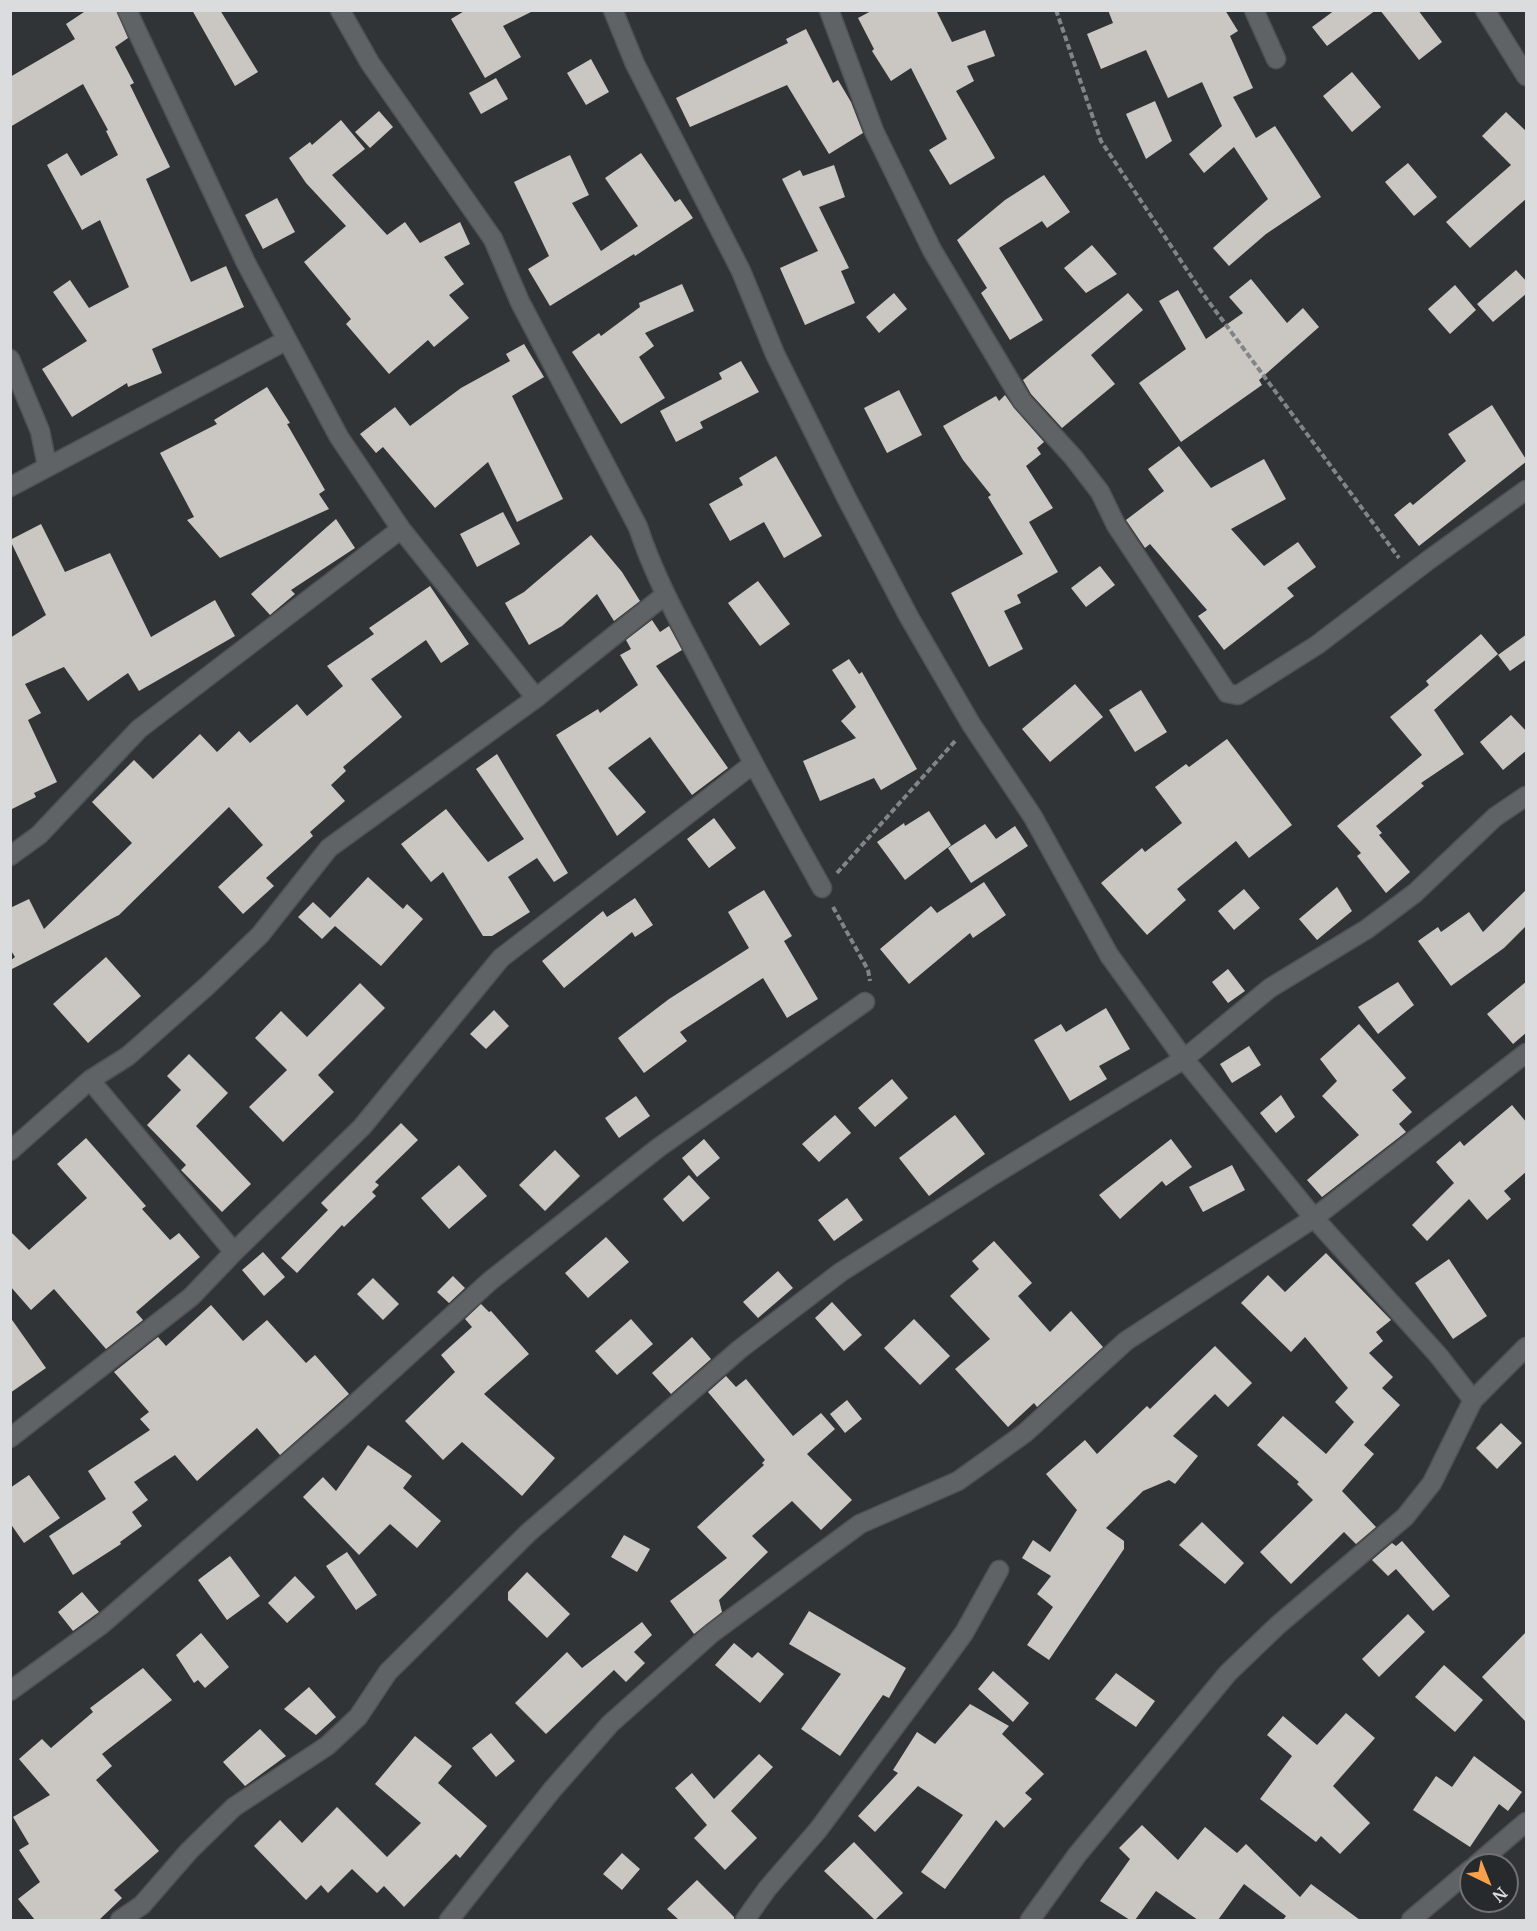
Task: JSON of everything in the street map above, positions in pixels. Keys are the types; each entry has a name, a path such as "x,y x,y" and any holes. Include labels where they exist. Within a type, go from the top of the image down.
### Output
{"street":[{"path":"127,10 246,263 339,437 401,529 536,698"},
{"path":"340,10 370,63 493,240 520,302 638,527 649,562 665,594 753,764 822,888"},
{"path":"613,10 635,64 741,271 775,354 909,617 971,724 1033,817 1109,955 1184,1059 1314,1218 1438,1355 1473,1400"},
{"path":"829,10 874,131 932,250 1022,401 1073,456 1100,492 1116,525 1227,693 1238,696 1317,645 1527,490"},
{"path":"1254,10 1276,59"},
{"path":"1485,10 1527,76"},
{"path":"10,487 47,465 287,340"},
{"path":"10,359 40,430 47,465"},
{"path":"10,856 39,835 139,729 401,529"},
{"path":"10,1151 90,1080 128,1056 260,935 329,848 536,698 665,594"},
{"path":"10,1438 191,1297 362,1126 501,958 753,764"},
{"path":"120,1920 142,1905 189,1851 234,1807 327,1746 358,1717 388,1672 528,1533 740,1349 841,1272 990,1177 1184,1059 1285,978 1367,929 1415,893 1495,817 1527,796"},
{"path":"10,1691 101,1625 335,1422 490,1281 658,1148 864,1002"},
{"path":"449,1920 460,1910 552,1790 610,1724 712,1633 860,1524 958,1481 1025,1433 1126,1341 1314,1218 1527,1053"},
{"path":"90,1080 234,1252"},
{"path":"1029,1920 1077,1854 1228,1674 1278,1625 1405,1517 1432,1483 1473,1400 1527,1347"},
{"path":"745,1920 767,1889 818,1830 964,1633 999,1570"},
{"path":"1490,1853 1527,1822"},
{"path":"1411,1920 1459,1879"}],"path":[{"path":"1056,10 1101,141 1203,294 1411,574"},
{"path":"864,1002 871,987 868,970 822,888 971,724"}],"building":[{"path":"87,10 116,10 128,38 115,47 134,83 130,85 170,167 146,179 191,282 226,266 244,307 152,349 162,373 128,387 127,383 72,417 42,369 87,341 53,292 70,280 89,308 129,287 100,220 82,230 47,165 67,153 81,176 118,155 106,131 108,130 83,84 10,127 10,77 75,39 66,24"},
{"path":"192,10 220,10 258,72 235,86"},
{"path":"466,10 535,10 503,26 521,57 485,78 451,19"},
{"path":"873,10 936,10 952,42 985,30 995,56 967,66 974,81 956,91 995,158 950,185 929,150 947,139 911,68 891,81 872,51 874,49 858,18"},
{"path":"1108,10 1225,10 1238,31 1230,36 1253,88 1233,97 1256,138 1275,126 1321,197 1266,234 1229,266 1213,248 1268,199 1234,147 1204,173 1189,154 1222,126 1202,82 1168,98 1146,50 1101,69 1087,34 1113,23"},
{"path":"1335,10 1376,10 1327,46 1312,27"},
{"path":"1380,10 1418,10 1442,42 1419,60"},
{"path":"806,29 833,83 838,80 851,102 863,133 829,154 787,85 690,127 676,98 788,43 786,39"},
{"path":"591,59 609,92 586,105 567,73"},
{"path":"1352,72 1381,107 1352,132 1323,96"},
{"path":"496,78 508,99 481,114 469,93"},
{"path":"1155,101 1172,141 1146,159 1126,114"},
{"path":"379,111 393,127 370,148 355,132"},
{"path":"1506,112 1527,132 1527,198 1470,248 1446,222 1511,165 1482,136"},
{"path":"341,120 365,149 332,175 387,235 405,222 420,243 460,222 470,244 444,257 464,284 449,295 469,318 434,347 428,340 389,374 346,324 351,319 304,262 346,226 306,183 289,158 310,142 312,145"},
{"path":"641,153 675,202 680,199 693,218 635,256 634,254 550,306 528,269 549,256 514,182 570,155 589,195 572,203 601,251 638,226 605,178"},
{"path":"1408,163 1437,197 1414,216 1385,182"},
{"path":"834,165 845,197 819,207 849,268 841,271 855,303 805,325 780,268 818,251 782,179 800,170 803,176"},
{"path":"1044,175 1070,212 1047,228 1042,221 999,248 1043,320 1010,340 981,293 987,288 957,240 1005,200"},
{"path":"277,198 295,232 263,249 245,215"},
{"path":"1092,245 1117,274 1086,293 1064,268"},
{"path":"1516,270 1527,282 1527,293 1493,322 1477,304"},
{"path":"1251,279 1287,323 1303,308 1319,327 1259,380 1262,385 1181,442 1139,383 1186,349 1159,301 1178,290 1206,339 1243,313 1229,297"},
{"path":"682,284 694,311 645,333 654,346 639,357 665,398 621,424 572,352 599,333 601,336 640,307 639,303"},
{"path":"1455,285 1476,310 1450,334 1428,309"},
{"path":"894,293 907,309 879,333 866,317"},
{"path":"1128,293 1143,310 1091,355 1115,384 1062,428 1031,394 1023,380"},
{"path":"524,344 544,377 512,396 563,499 517,522 488,462 435,508 383,447 376,453 360,434 395,407 410,426 461,388 510,361 506,354"},
{"path":"741,361 759,392 700,422 703,428 676,442 660,411 722,379 719,373"},
{"path":"267,387 290,423 287,424 325,490 319,494 329,509 220,558 187,520 194,517 160,453 217,424 214,420"},
{"path":"899,390 922,435 887,453 864,408"},
{"path":"1005,395 1044,442 1037,448 1041,454 1026,466 1053,508 1029,522 1058,572 1017,595 1021,603 1004,611 1023,649 989,667 951,593 1023,554 988,497 991,495 963,460 943,426 996,396 999,401"},
{"path":"1492,405 1527,461 1419,546 1394,515 1410,502 1413,505 1466,461 1448,434"},
{"path":"1179,446 1211,488 1264,459 1286,499 1231,529 1264,566 1298,542 1316,567 1287,588 1294,596 1224,650 1198,616 1207,610 1150,544 1145,548 1126,520 1164,491 1148,469"},
{"path":"776,456 822,536 784,558 764,522 730,541 709,504 743,485 739,478"},
{"path":"503,512 520,544 477,567 460,534"},
{"path":"336,519 355,548 291,590 295,594 270,615 251,594"},
{"path":"41,524 65,572 110,553 151,637 215,600 235,636 139,691 128,673 88,701 64,667 25,684 41,713 28,720 57,782 34,793 36,797 10,810 10,638 46,615 10,540"},
{"path":"591,535 622,572 640,601 614,621 597,594 562,626 529,645 505,603 524,592"},
{"path":"1100,566 1115,585 1086,607 1071,588"},
{"path":"758,581 790,624 760,646 728,603"},
{"path":"430,586 469,644 441,663 426,640 371,679 402,717 343,767 346,771 331,785 345,801 310,832 313,836 266,878 274,886 243,914 218,887 263,845 229,807 119,915 10,970 10,961 15,957 10,949 10,908 29,899 44,929 132,843 92,802 134,760 153,779 200,734 217,752 239,731 250,743 297,704 307,716 343,686 327,666 374,634 369,628"},
{"path":"652,620 660,632 669,626 682,650 656,666 728,768 692,795 650,737 608,768 646,812 617,836 556,735 598,709 600,713 638,685 620,655 631,649 626,640"},
{"path":"1481,634 1498,654 1434,710 1464,754 1421,783 1424,786 1376,826 1382,833 1379,835 1410,872 1386,893 1357,856 1361,853 1337,826 1422,755 1390,717 1429,685 1426,681"},
{"path":"1527,634 1527,659 1510,671 1498,655"},
{"path":"849,659 859,674 862,672 917,769 881,790 874,778 820,801 803,761 856,738 841,721 856,707 832,670"},
{"path":"1075,684 1103,717 1050,762 1022,729"},
{"path":"1141,690 1167,732 1135,752 1109,710"},
{"path":"1511,715 1527,732 1527,750 1503,770 1480,742"},
{"path":"1227,739 1292,825 1249,858 1236,841 1177,889 1186,900 1147,935 1101,883 1142,848 1145,852 1182,823 1155,787 1186,764 1189,767"},
{"path":"497,754 568,873 554,882 537,858 508,877 530,912 492,936 483,936 443,872 431,882 401,844 446,809 488,862 524,839 476,769"},
{"path":"929,811 951,845 905,880 877,842 904,823 905,826"},
{"path":"714,818 736,848 709,868 687,839"},
{"path":"985,824 996,839 1015,826 1028,846 971,883 948,848"},
{"path":"368,877 403,909 407,904 423,919 381,966 335,926 322,939 298,917 313,902 330,918"},
{"path":"984,882 1006,915 973,938 970,933 909,984 880,949 931,906 937,913"},
{"path":"1337,887 1352,911 1317,940 1299,919"},
{"path":"1244,889 1260,908 1234,930 1218,911"},
{"path":"1527,889 1527,925 1504,948 1451,986 1418,941 1438,927 1441,932 1469,912 1483,932"},
{"path":"764,890 792,936 784,941 818,999 787,1018 763,978 680,1032 687,1041 644,1073 618,1038 669,999 749,948 728,912"},
{"path":"635,898 653,925 635,937 632,932 564,988 542,961 603,911 607,917"},
{"path":"106,957 141,996 88,1043 53,1004"},
{"path":"1228,969 1245,991 1228,1003 1212,982"},
{"path":"1527,981 1527,1032 1513,1044 1487,1014"},
{"path":"1398,982 1414,1005 1378,1034 1358,1007"},
{"path":"360,983 385,1008 318,1075 334,1092 283,1142 249,1107 287,1070 255,1038 281,1011 307,1037"},
{"path":"1106,1008 1130,1049 1099,1066 1107,1079 1070,1101 1034,1040 1061,1024 1066,1032"},
{"path":"494,1010 509,1026 486,1049 470,1034"},
{"path":"1359,1024 1406,1078 1392,1090 1412,1112 1399,1124 1406,1132 1322,1197 1307,1180 1359,1135 1322,1096 1337,1081 1320,1059"},
{"path":"1249,1046 1261,1065 1232,1083 1220,1064"},
{"path":"189,1054 228,1093 196,1126 251,1184 222,1212 181,1170 186,1165 147,1125 181,1090 167,1076"},
{"path":"892,1079 908,1098 875,1127 858,1108"},
{"path":"1281,1095 1295,1117 1276,1133 1260,1113"},
{"path":"636,1096 650,1116 619,1138 605,1118"},
{"path":"1512,1105 1527,1123 1527,1171 1504,1191 1511,1199 1487,1220 1469,1199 1427,1241 1412,1225 1454,1183 1436,1162 1460,1141 1464,1146"},
{"path":"835,1115 851,1133 819,1162 802,1144"},
{"path":"955,1115 985,1154 929,1196 899,1158"},
{"path":"401,1123 418,1140 375,1182 379,1185 372,1192 376,1196 344,1227 342,1225 297,1273 281,1258 328,1210 321,1203"},
{"path":"86,1138 146,1206 142,1209 170,1240 179,1233 200,1257 136,1312 143,1320 106,1349 54,1289 31,1310 10,1286 10,1231 29,1250 87,1198 57,1164"},
{"path":"704,1139 720,1158 697,1177 682,1158"},
{"path":"1171,1139 1192,1167 1166,1186 1162,1181 1120,1219 1099,1195"},
{"path":"555,1150 580,1176 545,1211 519,1185"},
{"path":"459,1165 487,1196 449,1229 421,1198"},
{"path":"1232,1165 1245,1190 1203,1212 1189,1187"},
{"path":"689,1175 710,1198 683,1222 663,1199"},
{"path":"847,1198 863,1220 834,1241 818,1220"},
{"path":"606,1237 629,1262 588,1298 565,1273"},
{"path":"994,1241 1032,1283 1018,1296 1050,1332 1071,1311 1103,1347 1037,1407 1034,1403 1008,1427 955,1369 990,1339 950,1296 979,1269 972,1261"},
{"path":"263,1252 285,1277 264,1296 242,1270"},
{"path":"1326,1253 1391,1320 1376,1332 1383,1341 1369,1353 1393,1377 1382,1388 1400,1405 1364,1445 1374,1454 1342,1491 1376,1527 1356,1544 1344,1532 1291,1584 1260,1552 1313,1500 1297,1484 1299,1482 1257,1445 1283,1416 1326,1454 1354,1422 1335,1402 1348,1388 1305,1337 1291,1352 1241,1303 1268,1275 1285,1292"},
{"path":"1449,1259 1487,1316 1453,1339 1415,1283"},
{"path":"778,1271 793,1288 758,1318 743,1302"},
{"path":"453,1276 465,1288 449,1303 437,1292"},
{"path":"373,1278 399,1304 383,1320 357,1294"},
{"path":"832,1302 862,1335 844,1351 815,1318"},
{"path":"481,1304 489,1312 491,1311 529,1354 484,1394 555,1458 522,1496 462,1442 443,1460 405,1421 455,1372 441,1355 472,1327 465,1319"},
{"path":"211,1305 243,1341 267,1320 306,1363 315,1355 349,1394 280,1455 257,1428 197,1481 175,1455 134,1482 148,1500 132,1512 142,1526 120,1542 121,1544 73,1575 49,1536 106,1499 88,1471 150,1430 140,1419 149,1412 114,1372 158,1337 166,1346"},
{"path":"10,1317 46,1368 10,1393"},
{"path":"631,1319 653,1344 617,1375 595,1351"},
{"path":"914,1319 950,1356 920,1385 884,1348"},
{"path":"692,1337 711,1359 671,1394 652,1373"},
{"path":"1215,1346 1252,1383 1228,1407 1215,1394 1173,1436 1198,1456 1175,1484 1169,1480 1143,1491 1106,1528 1124,1541 1124,1549 1049,1660 1027,1645 1053,1607 1037,1594 1051,1576 1022,1558 1033,1540 1050,1552 1077,1510 1046,1474 1085,1440 1097,1454 1147,1406 1150,1409"},
{"path":"726,1376 736,1387 746,1379 793,1436 821,1413 835,1429 807,1454 852,1500 821,1530 792,1501 752,1536 768,1552 719,1600 722,1612 694,1634 670,1601 727,1558 697,1527 764,1465 762,1463 765,1460 708,1392"},
{"path":"847,1400 862,1419 845,1433 830,1414"},
{"path":"1501,1423 1522,1443 1497,1469 1476,1448"},
{"path":"368,1445 412,1476 403,1488 441,1521 417,1548 390,1524 359,1555 303,1497 323,1477 336,1491"},
{"path":"29,1475 60,1518 24,1543 10,1523 10,1488"},
{"path":"1202,1522 1244,1563 1225,1584 1179,1545"},
{"path":"624,1535 650,1549 637,1572 611,1557"},
{"path":"1402,1541 1450,1596 1433,1611 1396,1569 1388,1576 1372,1560 1392,1543 1396,1546"},
{"path":"347,1552 377,1595 356,1610 326,1566"},
{"path":"230,1556 260,1596 227,1620 198,1580"},
{"path":"527,1572 570,1614 547,1638 508,1600 508,1592"},
{"path":"295,1576 315,1597 287,1623 268,1603"},
{"path":"82,1592 99,1612 73,1631 58,1612"},
{"path":"809,1611 906,1668 889,1698 883,1695 840,1756 801,1729 841,1674 789,1644"},
{"path":"1408,1614 1425,1632 1379,1677 1362,1659"},
{"path":"642,1622 652,1635 634,1652 645,1663 626,1682 614,1670 546,1734 515,1703 567,1652 582,1668"},
{"path":"1527,1631 1527,1723 1482,1677"},
{"path":"201,1633 229,1667 205,1688 198,1680 194,1683 176,1655"},
{"path":"734,1643 752,1658 758,1652 784,1674 760,1703 715,1665"},
{"path":"1444,1665 1483,1700 1455,1732 1415,1697"},
{"path":"143,1668 172,1700 102,1754 112,1766 96,1780 159,1851 114,1890 122,1898 99,1920 35,1920 18,1899 40,1882 19,1850 29,1844 13,1817 50,1795 19,1759 42,1739 51,1748 93,1712 90,1708"},
{"path":"993,1671 1029,1703 1013,1722 978,1689"},
{"path":"1116,1673 1155,1701 1136,1727 1095,1699"},
{"path":"309,1687 336,1717 316,1735 284,1709"},
{"path":"970,1704 1009,1726 1002,1734 1044,1774 1025,1793 1032,1799 1004,1828 996,1820 945,1889 921,1872 963,1815 918,1786 875,1832 858,1816 898,1773 893,1770 917,1732 935,1744"},
{"path":"1346,1713 1375,1738 1333,1786 1370,1823 1340,1854 1321,1836 1316,1842 1260,1799 1292,1756 1267,1735 1283,1716 1317,1745"},
{"path":"260,1729 286,1756 245,1786 223,1762"},
{"path":"491,1733 515,1761 496,1777 472,1748"},
{"path":"415,1736 452,1766 438,1783 487,1826 460,1858 456,1854 404,1907 384,1886 377,1893 352,1869 328,1893 321,1885 306,1900 254,1846 280,1820 302,1843 337,1807 387,1857 421,1823 375,1784"},
{"path":"759,1754 773,1767 731,1811 757,1838 725,1870 694,1838 707,1825 675,1788 692,1773 714,1799"},
{"path":"1474,1756 1522,1792 1508,1811 1499,1804 1470,1847 1413,1810 1436,1776 1452,1787"},
{"path":"1142,1825 1178,1860 1205,1827 1237,1853 1246,1844 1300,1897 1311,1884 1360,1920 1283,1920 1286,1916 1244,1884 1218,1920 1198,1920 1156,1891 1135,1920 1130,1920 1100,1901 1130,1859 1119,1848"},
{"path":"854,1842 903,1893 875,1920 824,1871"},
{"path":"622,1853 640,1869 622,1890 603,1874"},
{"path":"697,1880 734,1917 734,1920 679,1920 667,1909"}]}
